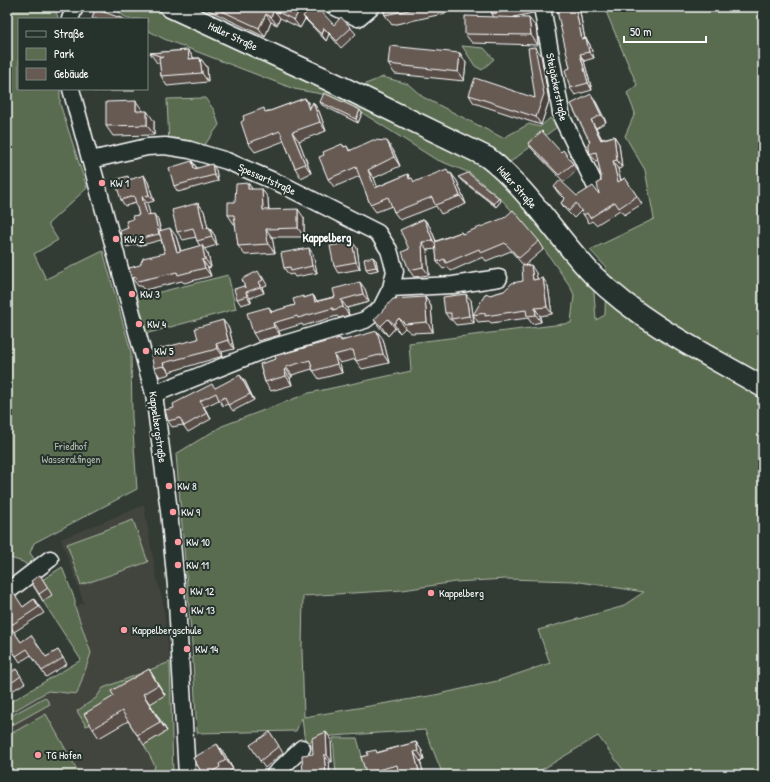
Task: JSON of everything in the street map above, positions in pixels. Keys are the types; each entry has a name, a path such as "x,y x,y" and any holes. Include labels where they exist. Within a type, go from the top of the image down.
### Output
{"main road":[{"name":"Haller Straße","path":"170,7 333,82 487,157 506,174 582,262 619,298 676,338 763,387"}],"street":[{"path":"70,18 75,7"},
{"path":"335,7 358,18 371,7"},
{"name":"Steigäckerstraße","path":"542,7 562,118 595,185"},
{"name":"Kappelbergstraße","path":"71,90 154,394 169,511 176,586 187,775"},
{"name":"Spessartstraße","path":"91,160 147,147 165,146 190,150 228,161 283,185 378,233 389,250 395,271 391,288 381,308 364,320 264,350 154,394"},
{"path":"391,288 445,286 499,278"},
{"path":"7,592 50,559"},
{"path":"274,775 302,748"}],"shaded area":[{"name":"Kappelbergschule","path":"144,505 156,576 163,602 170,662 173,775 7,775 7,715 48,691 77,693 91,653 75,607 84,603 61,539"}],"green space":[{"name":"Friedhof Wasseralfingen","path":"7,7 54,7 58,18 18,18 18,90 60,90 60,104 87,188 48,224 58,240 34,254 46,279 103,251 131,352 132,417 137,489 34,543 30,553 35,560 28,566 23,562 7,557"},
{"path":"109,7 161,7 502,174 584,270 594,292 596,320 605,315 606,267 590,250 654,219 645,170 625,136 635,113 627,93 637,85 604,7 763,7 763,775 627,775 598,736 533,775 443,775 425,730 332,736 305,743 302,718 296,731 197,733 192,644 176,454 222,426 309,393 411,371 409,343 571,323 574,295 570,286 544,249 518,218 502,200 470,173 435,159 364,114 327,95 294,89 164,39 148,31 148,18 127,18","holes":["506,579 574,581 644,592 621,607 538,630 550,663 497,681 435,695 304,717 302,650 303,596 403,590 455,582"]},
{"path":"462,46 484,48 494,59 482,70 475,66"},
{"path":"383,77 408,84 423,97 503,138 529,124 540,127 550,118 557,127 505,166 358,87"},
{"path":"205,98 214,110 219,125 201,150 169,145 167,99"},
{"path":"228,275 236,309 145,334 136,298"},
{"path":"133,520 148,562 81,585 67,544"},
{"path":"62,567 75,600 75,607 91,653 77,694 48,691 7,715 7,704 81,660 33,586"},
{"path":"170,662 173,775 152,775 155,766 144,745 166,731 150,704 86,726 77,711 96,698 103,688"},
{"path":"45,697 50,704 7,728 7,718"},
{"name":"TG Hofen","path":"46,714 80,775 7,775 7,736"},
{"path":"333,738 357,738 367,775 336,775"}],"building":[{"path":"213,7 301,7 294,20 274,10 271,17 266,14 259,28"},
{"path":"312,7 317,7 334,25 341,17 351,28 337,41 324,28 322,35 303,16"},
{"path":"383,7 423,7 385,15"},
{"path":"491,7 523,7 492,14"},
{"path":"560,7 575,7 582,39 586,38 589,52 580,54 588,83 570,88 565,70 570,68 557,11 561,10"},
{"path":"95,9 121,18 92,18"},
{"path":"465,16 529,18 531,35 465,34"},
{"path":"390,46 460,53 458,72 388,64"},
{"path":"535,47 544,94 536,117 469,95 475,78 535,98 528,48"},
{"path":"188,50 189,59 200,58 202,73 161,76 159,57 163,57 150,53"},
{"path":"324,93 360,110 356,119 320,102"},
{"path":"591,94 601,115 591,120 601,140 614,136 617,160 613,161 618,182 625,178 637,196 619,208 615,202 590,218 587,213 584,215 576,203 569,211 561,203 565,198 554,187 560,180 577,196 593,186 599,194 597,183 601,181 601,176 596,152 590,154 588,143 590,142 571,104"},
{"path":"305,98 309,110 313,102 320,122 292,132 305,164 295,168 280,131 248,143 241,122 244,120 243,116 264,108 265,112 270,111"},
{"path":"136,101 136,111 147,111 147,125 106,126 106,102"},
{"path":"542,131 561,152 563,150 573,164 559,175 528,143"},
{"path":"373,140 387,141 394,157 368,170 375,188 408,174 409,179 412,178 414,182 447,169 449,174 451,173 460,196 435,205 432,197 394,212 388,197 370,204 356,167 328,179 319,157 324,155 323,152 342,144 344,147 347,146 349,151"},
{"path":"192,161 194,169 212,164 214,175 174,186 169,168"},
{"path":"468,173 499,198 494,204 458,177"},
{"path":"144,175 149,195 142,197 147,215 154,214 159,234 134,240 133,238 122,241 120,231 128,228 126,221 133,219 132,216 139,215 134,196 121,200 115,180 128,176 129,180"},
{"path":"248,183 248,189 262,189 263,210 298,209 298,228 266,229 268,244 238,246 234,215 228,215 228,202 235,202 236,184"},
{"path":"198,203 204,229 209,227 212,237 197,241 193,228 177,232 172,210"},
{"path":"513,210 539,241 519,258 505,243 481,253 479,249 446,263 444,259 437,262 435,242 461,232 462,234 504,218"},
{"path":"424,219 433,241 422,242 423,267 409,270 402,252 409,249 400,230"},
{"path":"170,228 177,252 202,245 205,259 202,260 205,268 178,275 177,272 138,281 136,277 132,278 129,268 140,265 143,258 165,253 159,231"},
{"path":"352,242 356,262 334,266 330,246"},
{"path":"309,248 312,266 291,271 290,267 284,268 281,253"},
{"path":"373,257 376,267 366,269 364,259"},
{"path":"531,265 533,280 543,278 547,307 535,308 536,315 527,316 526,310 485,316 485,313 473,315 486,293 490,295 504,291 512,283 523,281 522,266"},
{"path":"258,271 263,280 259,282 260,287 246,292 247,296 237,299 234,289 244,286 245,288 242,279"},
{"path":"360,282 363,294 341,300 343,307 333,310 333,308 298,318 297,316 273,323 274,327 253,333 247,313 269,307 271,312 295,305 293,299 303,296 304,298 313,295 315,302 335,297 333,289"},
{"path":"466,294 469,316 451,319 451,313 445,313 443,297"},
{"path":"425,297 427,322 405,324 399,318 394,324 388,319 381,326 374,320 393,299"},
{"path":"223,320 228,340 216,344 217,348 163,363 164,366 154,368 151,355 159,353 158,349 198,339 195,328"},
{"path":"377,331 383,354 356,361 353,350 334,355 337,364 313,371 310,360 286,367 284,370 286,376 265,382 260,364 276,359 275,356 340,338 341,341"},
{"path":"240,375 250,394 228,405 225,397 219,400 216,393 200,401 207,413 184,426 180,418 168,421 165,410 174,408 173,404 212,384 215,388"},
{"path":"40,575 48,588 39,594 31,581"},
{"path":"13,592 23,607 34,599 39,607 10,626 21,642 31,635 46,657 58,650 63,658 42,671 27,649 16,656 7,642 7,596"},
{"path":"16,669 21,676 7,686 7,675"},
{"path":"149,669 158,685 143,694 160,722 137,735 122,711 93,729 84,714 114,696 111,691"},
{"path":"270,732 279,746 260,761 250,745"},
{"path":"326,732 327,755 324,755 326,775 303,775 302,755 313,754 312,738"},
{"path":"416,742 418,751 414,752 420,775 399,775 397,765 366,773 361,757 368,755 367,752 376,750 377,753"},
{"path":"217,744 226,760 219,764 220,767 208,774 206,771 202,773 193,758"},
{"path":"143,772 145,775 138,775"}],"place":[{"name":"KW 1","path":"102,183"},
{"name":"KW 2","path":"116,239"},
{"name":"KW 3","path":"132,294"},
{"name":"KW 4","path":"139,324"},
{"name":"KW 5","path":"146,351"},
{"name":"KW 8","path":"169,486"},
{"name":"KW 9","path":"173,512"},
{"name":"KW 10","path":"178,542"},
{"name":"KW 11","path":"178,565"},
{"name":"KW 12","path":"182,591"},
{"name":"Kappelberg","path":"431,593"},
{"name":"KW 13","path":"183,610"},
{"name":"Kappelbergschule","path":"124,630"},
{"name":"KW 14","path":"187,649"},
{"name":"TG Hofen","path":"38,755"}],"district":[{"name":"Kappelberg","path":"327,237"}]}
